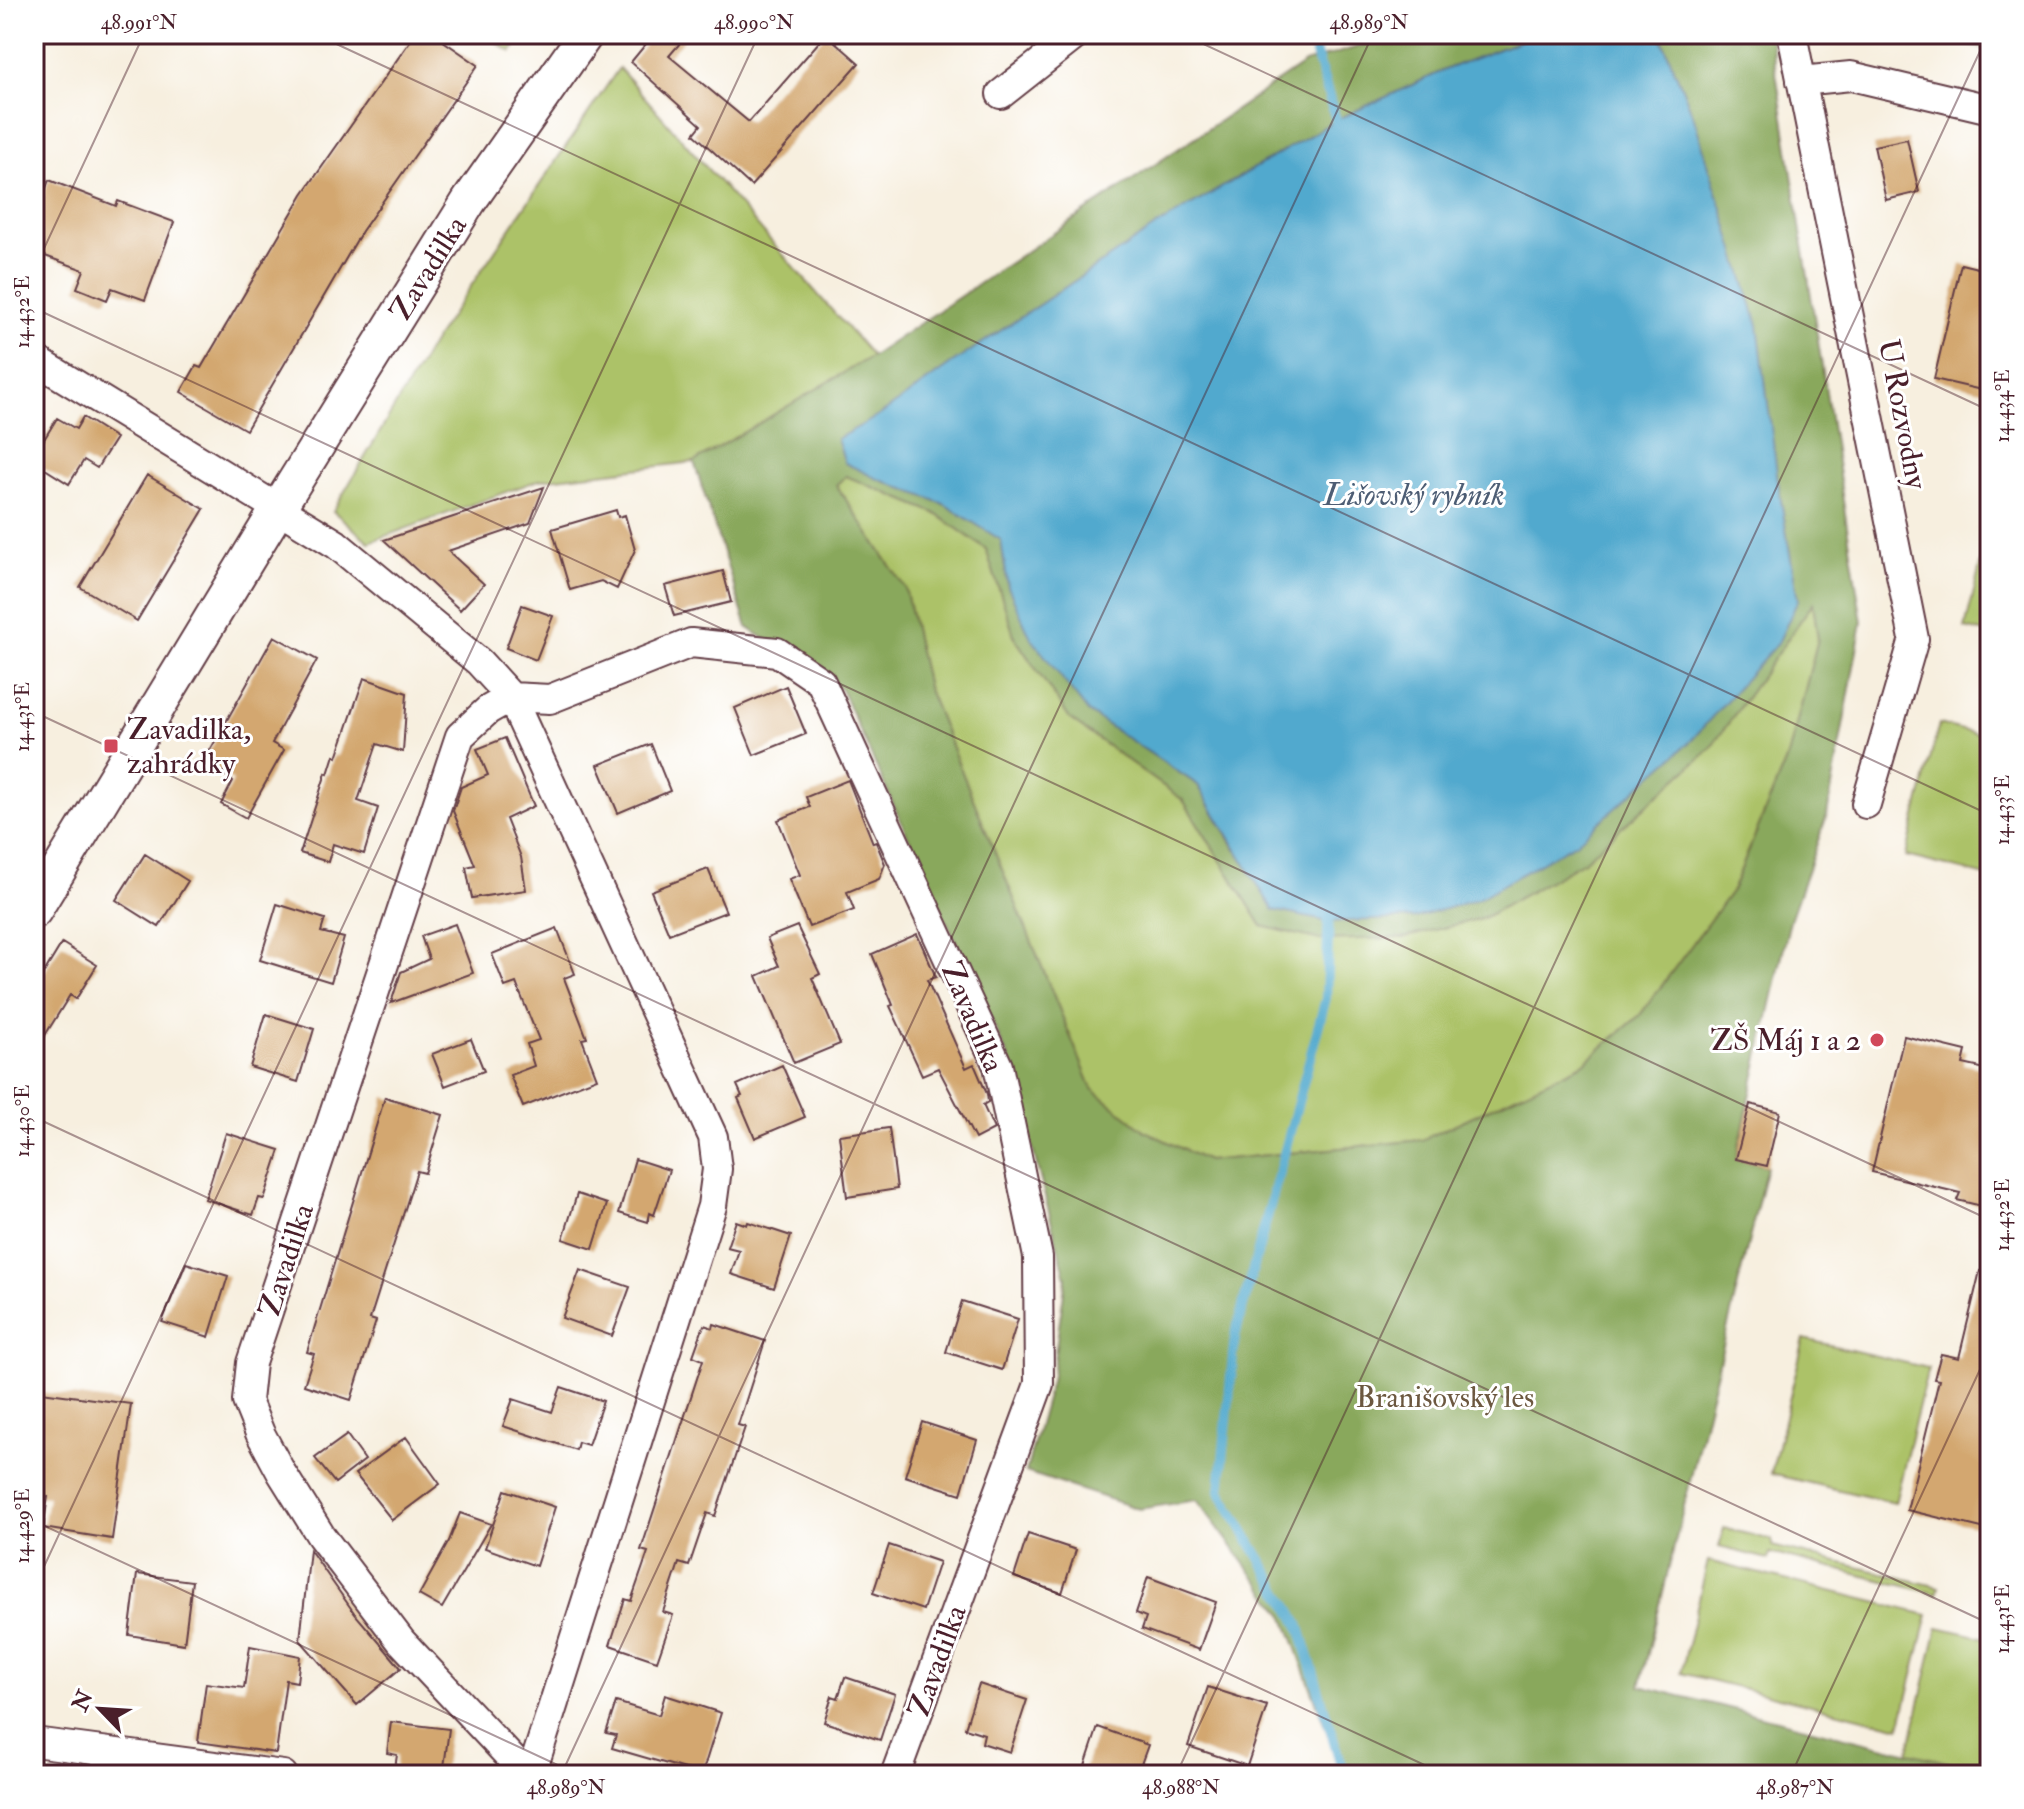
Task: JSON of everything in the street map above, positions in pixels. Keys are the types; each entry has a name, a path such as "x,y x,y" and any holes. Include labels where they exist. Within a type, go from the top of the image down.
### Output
{"street":[{"name":"Zavadilka","path":"34,911 469,201 586,34"},
{"path":"1001,94 1077,34"},
{"name":"U Rozvodny","path":"1792,34 1914,639 1866,804"},
{"path":"1801,81 1851,76 1990,109"},
{"name":"Zavadilka","path":"34,359 279,507 348,554 479,662 511,697 713,1137 717,1169 712,1206 529,1775 401,1641 330,1548 281,1472 247,1401 251,1363 460,736 488,710 511,697 550,699 691,643 777,652 821,682 998,1066 1038,1257 1039,1384 895,1775"},
{"path":"34,1742 283,1775"}],"green space":[{"path":"484,34 527,34 511,52"},
{"name":"Branišovský les","path":"1400,34 1538,34 1447,69 1336,120 1158,225 880,415 837,439 878,479 944,504 1001,540 1008,587 1088,712 1198,785 1236,850 1798,600 1779,489 1694,118 1660,34 1770,34 1862,622 1827,815 1790,920 1736,1159 1767,1166 1640,1686 1990,1775 1343,1775 1285,1617 1197,1500 1139,1509 1026,1472 1051,1381 1066,1278 1010,1061 841,689 747,627 694,462 872,356 1305,63","holes":["846,476 935,513 986,549 1015,638 1070,719 1183,800 1262,926 1320,940 1403,938 1485,917 1584,861 1710,749 1813,603 1818,639 1789,753 1733,889 1640,1015 1583,1064 1422,1140 1207,1161 1145,1131 1092,1089 927,687 905,588 836,485"]},
{"path":"1926,34 1990,34 1990,50 1981,48"},
{"path":"619,68 872,356 694,462 539,480 369,542 333,511 435,339"},
{"path":"845,475 935,513 986,549 1015,638 1070,719 1183,800 1262,926 1403,938 1485,917 1584,861 1710,749 1813,602 1818,639 1789,753 1733,889 1640,1015 1583,1064 1422,1140 1207,1161 1145,1131 1092,1089 927,687 905,588 836,485"},
{"path":"1990,525 1990,634 1965,628"},
{"path":"1939,724 1990,737 1990,877 1906,856"},
{"path":"1804,1339 1928,1368 1895,1503 1771,1474"},
{"path":"1724,1528 1772,1540 1772,1546 1939,1587 1937,1594 1770,1553 1768,1559 1719,1547"},
{"path":"1708,1561 1928,1615 1900,1727 1681,1673"},
{"path":"1938,1627 1990,1639 1990,1773 1908,1754"}],"water":[{"name":"Lišovský rybník","path":"1538,34 1660,34 1694,118 1758,325 1779,489 1798,600 1779,641 1690,742 1577,842 1478,899 1415,918 1329,922 1273,910 1198,785 1088,712 1031,638 1008,587 1001,540 944,504 845,463 837,439 880,415 1158,225 1336,120 1447,69"}],"building":[{"path":"415,34 433,34 478,65 362,231 246,430 181,392 196,366 201,368 303,194"},
{"path":"654,34 688,34 669,56 749,122 826,34 859,63 751,186 694,134 701,125 631,62"},
{"path":"1907,139 1919,192 1886,200 1874,146"},
{"path":"49,180 116,206 118,201 174,222 145,300 112,288 107,300 77,288 84,270 34,252 34,196 42,199"},
{"path":"1961,264 1990,271 1990,392 1934,379"},
{"path":"83,417 116,438 97,468 84,460 69,484 34,462 34,456 57,418 76,429"},
{"path":"147,475 204,509 137,621 80,587"},
{"path":"544,487 530,523 448,551 484,584 460,610 384,540"},
{"path":"616,510 618,517 625,515 635,550 617,589 601,581 570,590 552,529"},
{"path":"723,571 731,602 674,616 665,586"},
{"path":"522,605 553,616 536,660 506,648"},
{"path":"274,636 317,660 272,743 284,750 246,818 221,804 233,781 204,761"},
{"path":"364,678 407,693 403,752 377,744 358,801 378,808 364,854 333,844 328,862 300,853 326,773 334,755 337,757"},
{"path":"786,686 806,734 754,755 735,708"},
{"path":"505,738 534,806 506,819 521,857 526,890 472,898 466,867 475,865 453,811 461,787 488,775 477,749"},
{"path":"651,744 670,791 618,813 598,765"},
{"path":"848,780 873,843 876,842 885,864 879,879 847,892 854,910 809,927 789,879 800,875 778,820 810,807 806,797"},
{"path":"145,854 188,881 159,927 116,900"},
{"path":"708,869 726,912 669,934 651,891"},
{"path":"277,904 325,919 321,932 344,938 331,982 260,960"},
{"path":"455,924 473,973 391,1003 401,972 429,959 421,936"},
{"path":"797,926 820,974 812,978 840,1044 794,1063 757,976 779,966 767,938"},
{"path":"557,928 575,974 564,978 587,1038 582,1039 597,1078 523,1107 510,1075 534,1066 527,1044 539,1040 516,983 505,987 492,954"},
{"path":"917,934 936,977 927,980 966,1068 974,1064 987,1094 988,1102 983,1105 994,1129 975,1139 938,1068 922,1075 890,1006 893,1005 872,954"},
{"path":"62,943 97,965 76,999 70,995 34,1053 34,989"},
{"path":"266,1014 314,1029 298,1082 250,1067"},
{"path":"1904,1036 1966,1051 1963,1064 1990,1070 1990,1208 1957,1200 1960,1193 1872,1172"},
{"path":"471,1039 484,1071 445,1086 432,1054"},
{"path":"782,1065 805,1117 755,1138 738,1098 742,1096 737,1085"},
{"path":"385,1097 443,1115 425,1173 417,1171 370,1319 376,1321 351,1400 304,1385 314,1354 307,1352"},
{"path":"1750,1104 1780,1112 1767,1166 1736,1159"},
{"path":"889,1128 897,1189 847,1197 839,1135"},
{"path":"226,1133 280,1150 264,1199 259,1198 253,1215 205,1199"},
{"path":"635,1159 669,1170 654,1215 650,1213 648,1222 619,1213"},
{"path":"577,1194 607,1204 593,1249 563,1239"},
{"path":"736,1221 791,1236 774,1288 731,1274 739,1250 727,1247"},
{"path":"186,1263 228,1276 209,1337 162,1322"},
{"path":"580,1270 630,1287 612,1336 562,1318"},
{"path":"1980,1271 1990,1273 1990,1530 1907,1510 1939,1380 1934,1379 1941,1354 1959,1358"},
{"path":"962,1301 1018,1319 1002,1370 946,1352"},
{"path":"714,1324 765,1341 738,1425 745,1427 715,1516 707,1513 689,1566 679,1563 663,1612 673,1615 657,1661 610,1645 625,1599 631,1601 648,1552 641,1550 703,1360 693,1356 704,1325 713,1328"},
{"path":"561,1387 603,1401 588,1445 578,1442 576,1450 503,1426 513,1399 552,1412"},
{"path":"34,1391 131,1404 112,1539 43,1528 48,1497 34,1496"},
{"path":"922,1422 977,1440 961,1494 905,1476"},
{"path":"347,1435 365,1460 335,1483 315,1458"},
{"path":"406,1437 440,1484 392,1520 355,1474"},
{"path":"505,1490 555,1507 536,1566 485,1548"},
{"path":"460,1513 491,1524 442,1608 419,1595 449,1541"},
{"path":"1028,1534 1076,1550 1062,1593 1014,1577"},
{"path":"889,1545 939,1562 923,1610 873,1593"},
{"path":"310,1550 355,1614 401,1668 357,1705 300,1640"},
{"path":"137,1574 192,1581 184,1644 129,1635"},
{"path":"1148,1577 1216,1602 1199,1650 1142,1629 1146,1617 1136,1613"},
{"path":"250,1646 300,1656 297,1682 286,1680 276,1753 198,1742 206,1683 244,1688"},
{"path":"845,1677 895,1694 880,1740 824,1722 832,1696 838,1698"},
{"path":"979,1684 1027,1700 1010,1752 982,1743 984,1734 965,1728"},
{"path":"1208,1687 1267,1706 1247,1766 1188,1746"},
{"path":"665,1695 721,1713 702,1774 612,1748 616,1735 606,1733 616,1702 659,1715"},
{"path":"391,1722 449,1729 443,1775 395,1768 397,1755 387,1753"},
{"path":"1098,1727 1148,1745 1137,1775 1082,1775"}],"waterway":[{"path":"1310,34 1336,120 1336,132"},
{"path":"1329,908 1326,998 1235,1336 1220,1491 1299,1624 1344,1775"}],"place":[{"name":"Zavadilka, zahrádky","path":"111,746"},
{"name":"ZŠ Máj 1 a 2","path":"1877,1040"}]}
